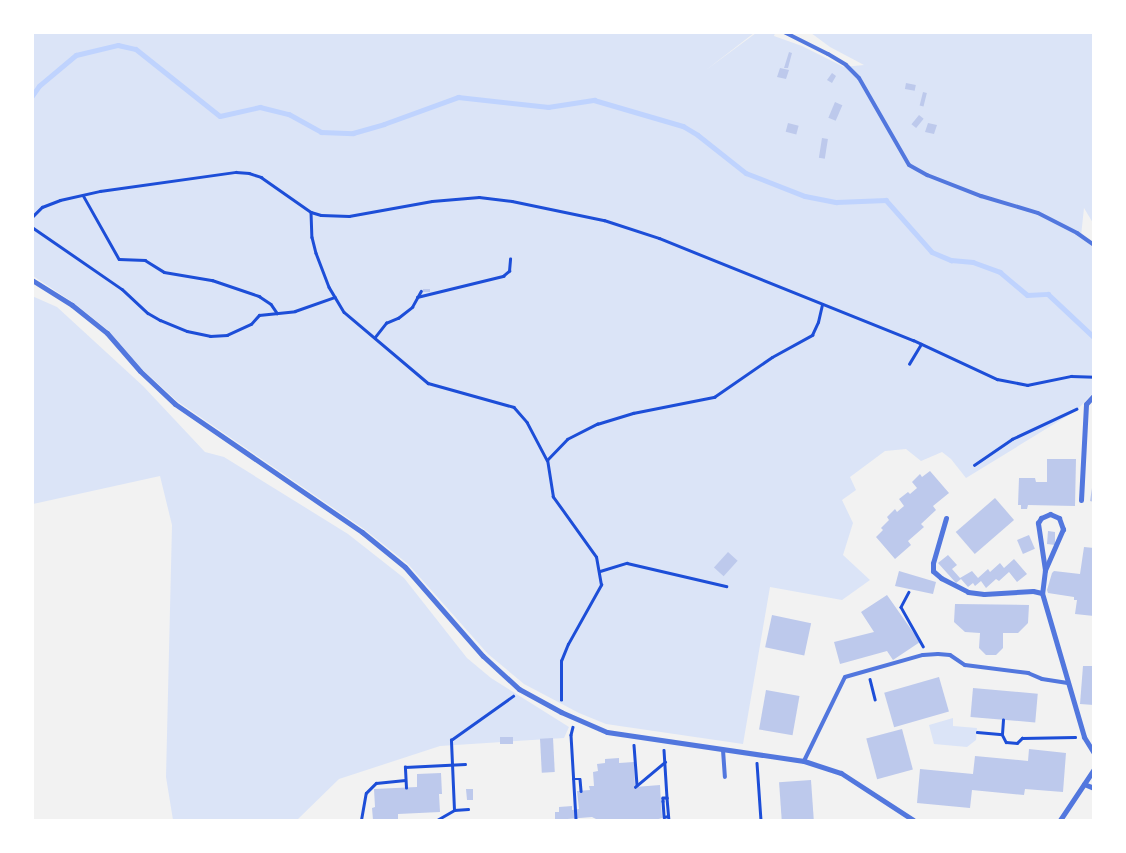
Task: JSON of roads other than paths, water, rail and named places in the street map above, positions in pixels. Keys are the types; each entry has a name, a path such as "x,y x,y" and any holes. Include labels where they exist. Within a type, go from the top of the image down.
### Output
{"street":[{"path":"32,280 72,304 107,333 140,371 175,404 362,532 405,567 501,673 519,689 562,712 607,732 804,761 841,773 913,820"},
{"path":"1081,500 1086,404 1094,395"},
{"path":"1045,570 1064,529 1059,518 1050,514 1040,518 1038,523 1045,570 1042,593 1084,737 1094,753"},
{"path":"946,518 933,564 933,571 941,578 968,592 984,594 1033,591 1042,593"},
{"path":"1060,820 1094,768"},
{"path":"1084,784 1094,788"}],"lane":[{"path":"784,32 828,54 846,66 859,78 909,165 927,175 981,196 1038,214 1094,244"},
{"path":"804,761 845,677 868,670 923,655 938,654 950,655 965,665 1028,673 1042,679 1068,683"},
{"path":"723,750 725,777"}],"waterway":[{"path":"32,96 39,86 76,55 118,45 136,49 220,116 260,107 289,114 321,132 353,133 384,124 458,97 548,107 594,100 683,126 698,135 746,173 805,196 836,202 886,200 932,252 951,260 973,262 1000,272 1027,295 1048,294 1094,337"}]}
